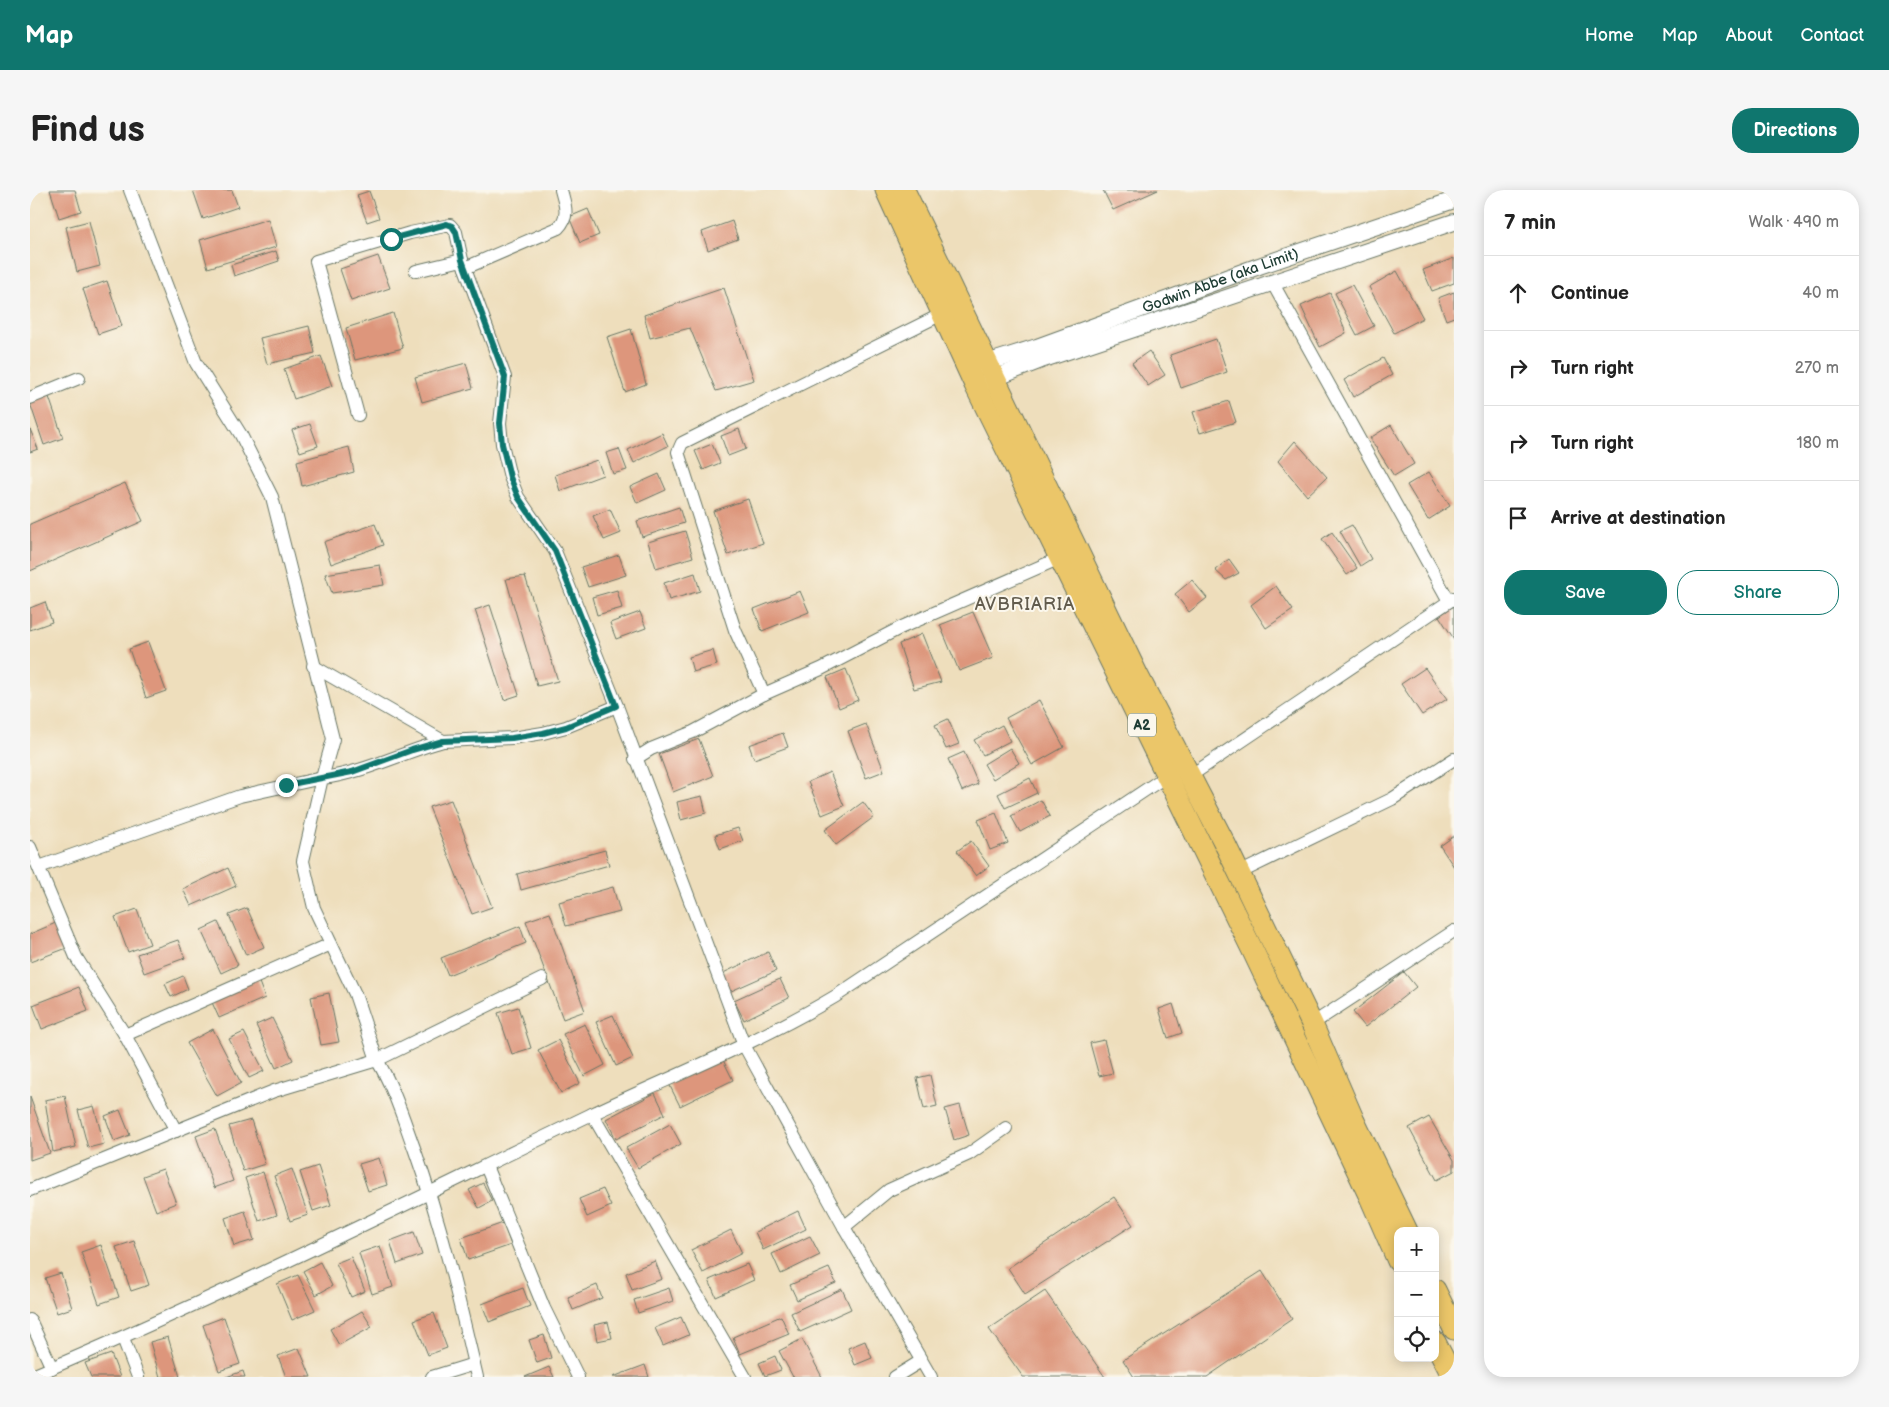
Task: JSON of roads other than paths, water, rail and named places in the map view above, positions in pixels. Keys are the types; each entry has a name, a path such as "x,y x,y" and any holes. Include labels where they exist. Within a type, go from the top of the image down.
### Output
{"highway":[{"name":"A2","path":"886,190 942,314 981,373 1239,873 1312,1024 1354,1121 1405,1227"},
{"name":"A2","path":"904,190 1060,558 1168,775 1326,1104 1394,1252"},
{"path":"1439,1298 1454,1329"},
{"path":"1439,1350 1453,1377"}],"street":[{"path":"130,190 196,363 241,435 272,497 290,561 313,666 333,739 303,861 314,908 355,994 377,1060 391,1082 430,1192 458,1292 477,1377"},
{"path":"416,271 464,264 558,228 564,221 567,210 561,190"},
{"name":"Godwin Abbe (aka Limit)","path":"981,373 1038,346 1259,266 1454,200"},
{"name":"Godwin Abbe (aka Limit)","path":"981,373 1041,360 1454,222"},
{"path":"358,415 316,261 447,224 452,226 456,232 464,264 505,377 500,423 502,444 510,477 518,497 555,551 744,1044 844,1226 931,1377"},
{"path":"1190,776 1452,600 1272,282"},
{"path":"764,694 735,630 678,452 682,443 942,314"},
{"path":"30,398 79,378"},
{"path":"635,759 652,749 693,732 764,694 821,670 902,627 1060,558"},
{"path":"313,666 443,741"},
{"path":"39,867 240,796 358,770 443,741 512,738 543,733 566,727 616,706"},
{"path":"1239,873 1392,799 1454,760"},
{"path":"30,1377 123,1338 592,1114 790,1024 836,996 1168,775"},
{"path":"30,847 76,957 125,1034 176,1131"},
{"path":"1312,1024 1454,931"},
{"path":"125,1034 331,944"},
{"path":"30,1190 274,1091 377,1060 542,979"},
{"path":"592,1114 744,1377"},
{"path":"844,1226 889,1190 968,1154 1006,1128"},
{"path":"486,1166 502,1201 544,1308 578,1377"},
{"path":"30,1320 52,1368"},
{"path":"123,1338 138,1377"},
{"path":"895,1377 921,1362"},
{"path":"432,1377 474,1364"}],"district":[{"name":"AVBRIARIA","path":"1025,604"}]}
